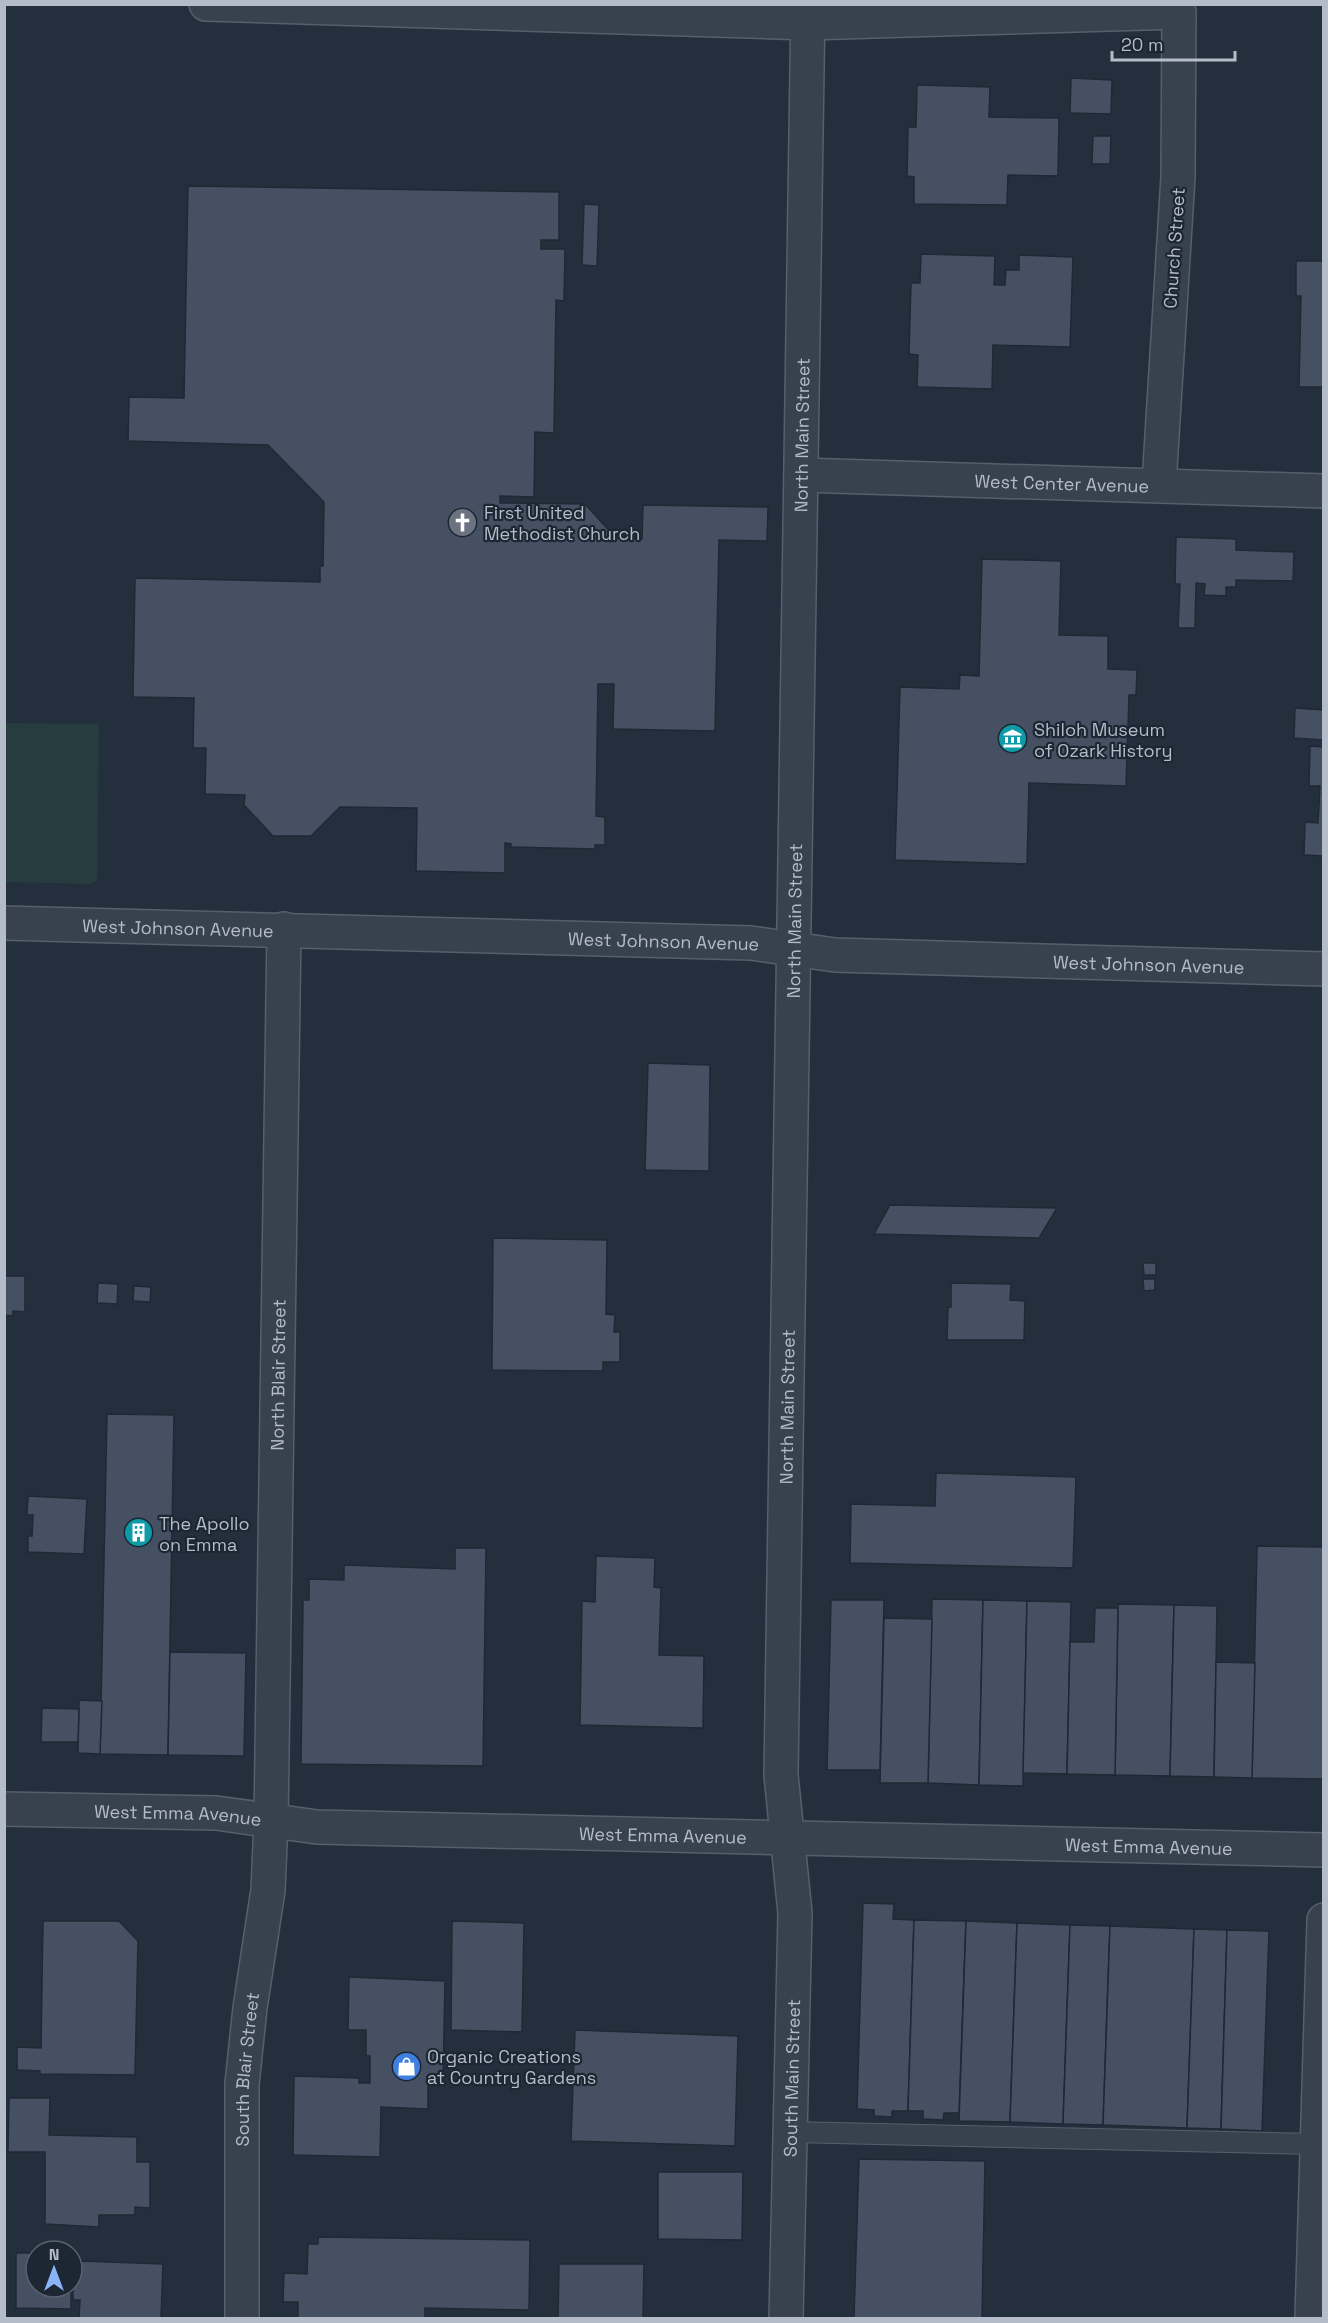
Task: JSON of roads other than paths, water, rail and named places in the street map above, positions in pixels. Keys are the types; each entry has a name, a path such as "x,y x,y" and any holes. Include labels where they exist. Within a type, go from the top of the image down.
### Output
{"street":[{"path":"206,4 808,14"},
{"name":"Church Street","path":"808,14 1179,12 1179,177 1159,484"},
{"name":"North Main Street","path":"788,1838 781,1775 808,14"},
{"name":"West Center Avenue","path":"801,475 1159,484 1323,491"},
{"name":"West Johnson Avenue","path":"4,922 752,943 835,955 1323,969"},
{"name":"North Blair Street","path":"271,1822 284,929"},
{"name":"West Emma Avenue","path":"4,1809 216,1813 317,1827 1323,1850"},
{"name":"South Blair Street","path":"242,2319 242,2084 250,2008 268,1890 271,1822"},
{"name":"South Main Street","path":"786,2319 795,1913 788,1838"},
{"path":"1312,2319 1323,1920"}],"lane":[{"path":"791,2132 1316,2144"}],"place":[{"name":"First United Methodist Church","path":"463,522"},
{"name":"Shiloh Museum of Ozark History","path":"1013,739"},
{"name":"The Apollo on Emma","path":"138,1533"},
{"name":"Organic Creations at Country Gardens","path":"406,2066"}]}
